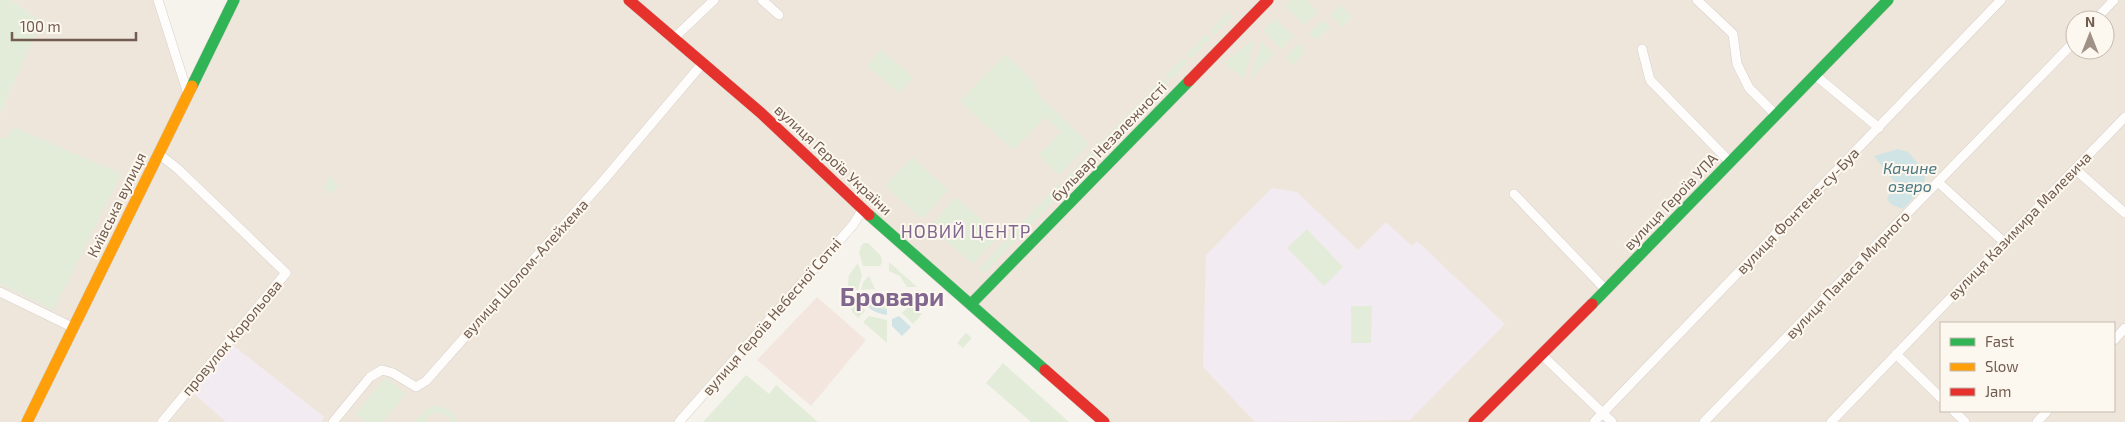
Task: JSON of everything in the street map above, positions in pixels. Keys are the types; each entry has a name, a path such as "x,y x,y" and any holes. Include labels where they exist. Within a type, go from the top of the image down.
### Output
{"main road":[{"name":"Київська вулиця","path":"27,422 234,0"},
{"name":"вулиця Героїв України","path":"629,0 760,113 863,209 1104,422"},
{"name":"бульвар Незалежності","path":"971,304 1268,0"},
{"name":"вулиця Героїв УПА","path":"1474,422 1606,290 1888,0"}],"street":[{"path":"158,0 188,94"},
{"path":"673,39 714,0"},
{"path":"762,0 780,15"},
{"path":"1697,0 1733,34 1737,64 1750,88 1776,115"},
{"name":"вулиця Фонтене-су-Буа","path":"1594,422 2001,0"},
{"path":"2104,10 2114,0"},
{"path":"1642,49 1650,80 1730,162"},
{"name":"вулиця Панаса Мирного","path":"1704,422 2065,51"},
{"name":"вулиця Шолом-Алейхема","path":"333,422 370,377 382,370 393,373 416,387 426,381 603,181 702,64"},
{"path":"1816,75 1879,128"},
{"name":"вулиця Казимира Малевича","path":"1831,422 2125,117"},
{"name":"провулок Корольова","path":"159,154 178,169 286,273 162,422"},
{"path":"2075,169 2125,214"},
{"path":"1939,182 2004,242"},
{"path":"1514,194 1606,290"},
{"name":"вулиця Героїв Небесної Сотні","path":"679,422 846,232 863,209"},
{"path":"0,292 74,328"},
{"path":"2115,339 2125,328"},
{"path":"1541,354 1612,422"},
{"path":"1896,354 1940,397"},
{"path":"1955,412 1965,422"},
{"path":"2037,422 2046,412"}],"shaded area":[{"path":"11,0 158,0 188,93 234,0 2125,0 2125,422 1104,422 863,210 679,422 0,422 0,115 40,21"},
{"path":"1272,188 1297,192 1358,250 1386,222 1412,246 1417,241 1505,324 1410,420 1255,422 1203,367 1206,255"},
{"path":"817,297 866,340 811,406 757,360"},
{"path":"234,346 324,417 321,422 226,422 193,393"}],"green space":[{"path":"0,0 11,0 41,21 0,115"},
{"path":"1290,0 1306,0 1318,11 1305,25 1284,6"},
{"path":"1340,5 1352,17 1342,27 1330,16"},
{"path":"1228,12 1232,16 1214,35 1210,31"},
{"path":"1275,18 1294,36 1281,49 1263,30"},
{"path":"1322,20 1330,27 1317,40 1309,33"},
{"path":"1206,34 1211,38 1191,59 1186,55"},
{"path":"1255,38 1244,79 1224,63"},
{"path":"1261,42 1274,54 1250,80"},
{"path":"1298,44 1306,51 1293,65 1285,58"},
{"path":"881,50 913,77 899,93 867,66"},
{"path":"1006,54 1034,82 1038,94 1089,144 1059,175 1038,155 1061,132 1045,117 1013,150 960,101"},
{"path":"1183,58 1188,62 1171,80 1166,75"},
{"path":"1163,78 1168,83 1154,97 1149,92"},
{"path":"1147,95 1152,100 1133,118 1128,114"},
{"path":"1124,118 1129,123 1107,146 1099,144"},
{"path":"14,127 121,174 54,310 0,284 0,137 6,139"},
{"path":"1094,148 1096,157 1072,182 1068,183 1064,180"},
{"path":"912,157 948,190 922,219 885,186"},
{"path":"329,176 338,184 333,194 323,188"},
{"path":"1059,184 1063,192 984,273 979,268"},
{"path":"956,197 1000,236 972,264 930,226"},
{"path":"1307,229 1343,267 1324,286 1287,248"},
{"path":"864,243 868,243 881,256 882,262 880,266 863,266 859,253"},
{"path":"889,262 917,287 907,287 900,276 889,271"},
{"path":"858,263 862,275 858,290 847,291 849,275"},
{"path":"869,276 875,289 861,290 863,282"},
{"path":"873,294 879,303 887,305 887,310 874,306 867,295"},
{"path":"857,295 865,311 858,318 852,312 848,296"},
{"path":"911,304 922,314 913,324 902,313"},
{"path":"1351,306 1372,306 1371,343 1351,343"},
{"path":"869,316 887,320 887,343 863,322"},
{"path":"966,333 972,338 963,348 957,343"},
{"path":"1003,363 1069,422 1031,422 986,383"},
{"path":"746,375 769,394 776,385 818,422 703,422"},
{"path":"386,377 406,394 382,422 365,422 355,414"},
{"path":"435,406 450,410 458,422 452,422 448,416 436,412 425,418 428,422 414,422 427,409"}],"water":[{"name":"Качине озеро","path":"1898,149 1908,152 1926,173 1923,188 1903,209 1892,205 1887,199 1895,183 1874,156"},
{"path":"862,295 867,295 874,306 887,310 887,315 871,309"},
{"path":"899,316 911,327 902,336 892,326 892,319"}],"traffic: fast":[{"path":"192,86 234,0"},
{"path":"1592,304 1888,0"},
{"path":"971,304 1189,81"},
{"path":"869,215 1045,370"}],"traffic: slow":[{"path":"27,422 192,86"}],"traffic: jam":[{"path":"629,0 761,113 869,215"},
{"path":"1189,81 1268,0"},
{"path":"1474,422 1592,304"},
{"path":"1045,370 1104,422"}],"district":[{"name":"НОВИЙ ЦЕНТР","path":"966,232"},
{"name":"Бровари","path":"892,297"}]}
